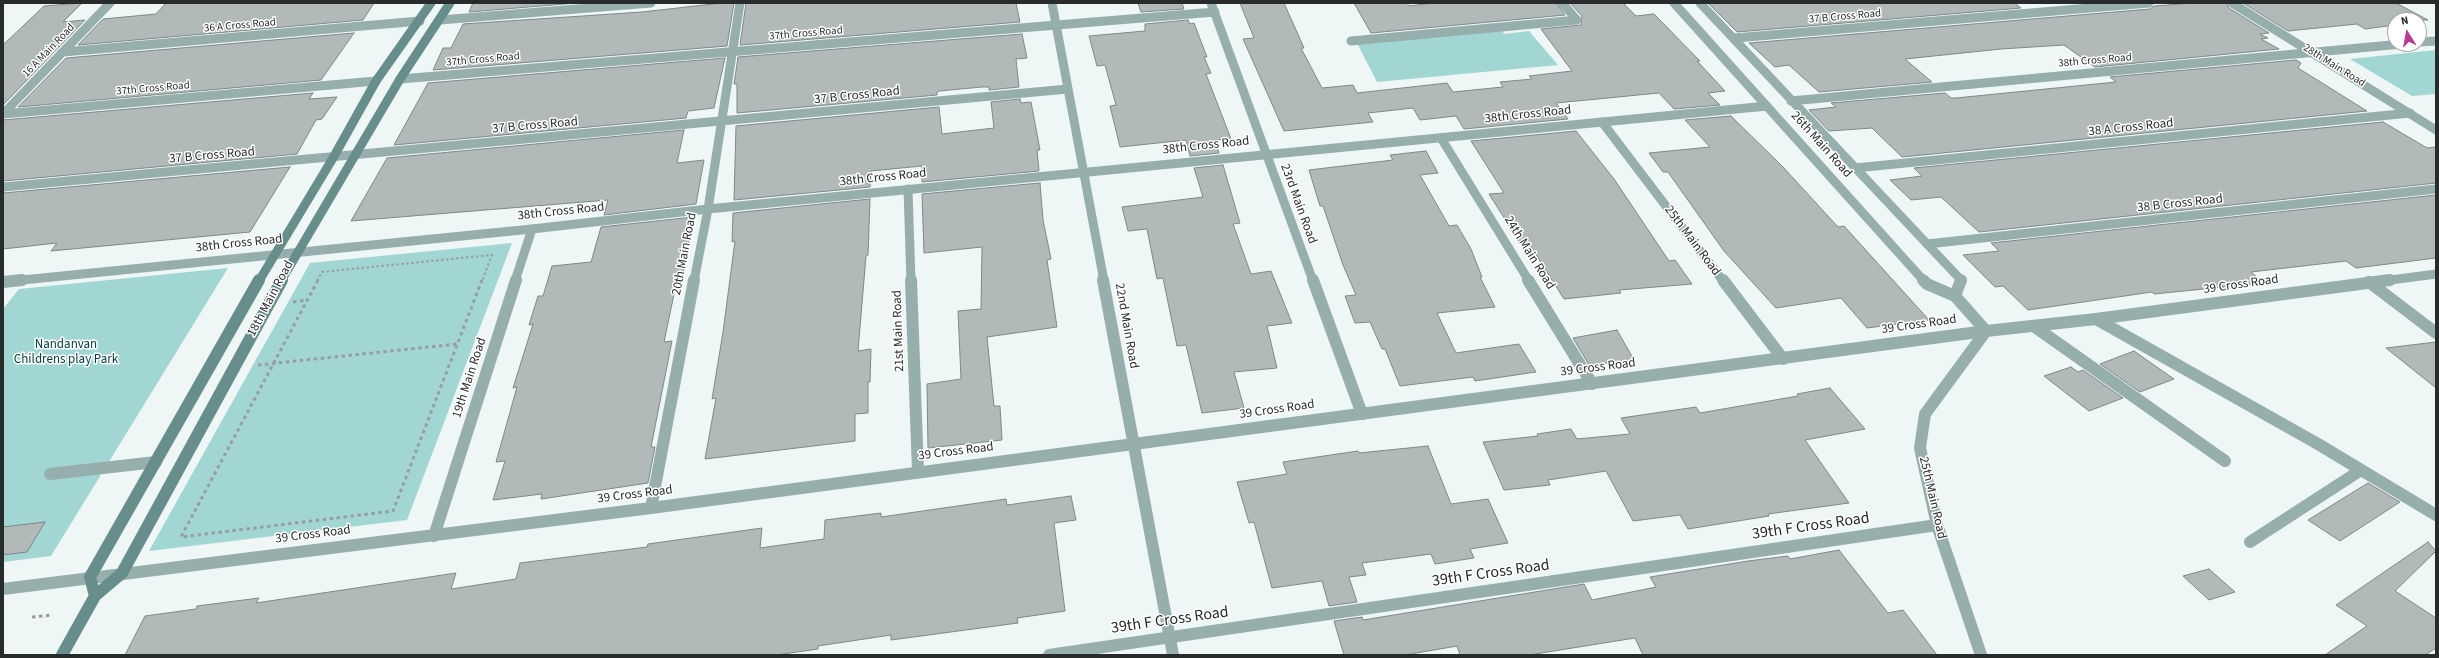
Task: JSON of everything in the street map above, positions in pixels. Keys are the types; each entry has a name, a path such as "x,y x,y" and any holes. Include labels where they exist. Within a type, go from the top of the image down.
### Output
{"main road":[{"name":"18th Main Road","path":"90,577 274,255 333,158 376,81 420,21 431,3"},
{"name":"18th Main Road","path":"62,655 95,596 122,573 296,253 400,79 450,3"},
{"path":"90,577 95,596"}],"street":[{"name":"16 A Main Road","path":"3,114 110,3"},
{"path":"440,20 651,3"},
{"name":"20th Main Road","path":"651,508 708,209 740,3"},
{"name":"22nd Main Road","path":"1052,3 1173,655"},
{"path":"1351,41 1577,20 1562,3"},
{"name":"26th Main Road","path":"1674,3 1927,284 1954,296 1986,330"},
{"name":"26th Main Road","path":"1700,3 1962,281 1954,296"},
{"name":"37 B Cross Road","path":"1734,38 2149,3"},
{"name":"28th Main Road","path":"2232,3 2436,130"},
{"name":"37th Cross Road","path":"400,79 1057,25 1213,8"},
{"name":"23rd Main Road","path":"1213,8 1362,414"},
{"name":"36 A Cross Road","path":"63,52 420,21"},
{"name":"38th Cross Road","path":"1791,101 2387,46"},
{"name":"37th Cross Road","path":"3,114 376,81"},
{"name":"37 B Cross Road","path":"3,188 1068,89"},
{"name":"38th Cross Road","path":"3,282 532,230 708,209 908,189 1767,106"},
{"name":"38 A Cross Road","path":"1854,168 2410,114"},
{"name":"25th Main Road","path":"1602,122 1783,359"},
{"name":"24th Main Road","path":"1441,138 1592,384"},
{"name":"21st Main Road","path":"908,189 918,472"},
{"name":"38 B Cross Road","path":"1927,244 2436,190"},
{"name":"19th Main Road","path":"434,536 532,230"},
{"name":"39 Cross Road","path":"3,589 651,508 1783,359 1986,330 2035,327 2436,274"},
{"path":"2369,282 2436,333"},
{"path":"2096,319 2361,470 2436,515"},
{"path":"2035,327 2225,461"},
{"name":"25th Main Road","path":"1981,655 1937,525 1920,448 1925,414 1986,330"},
{"path":"50,474 156,462"},
{"path":"2250,542 2361,470"},
{"name":"39th F Cross Road","path":"1050,655 1937,525"}],"path":[{"path":"492,255 393,511 181,537 273,364 322,272 492,255"},
{"path":"273,364 457,344"},
{"path":"32,617 53,614"}],"green space":[{"path":"1501,28 1504,34 1529,31 1558,65 1377,82 1356,41"},
{"path":"2436,50 2436,94 2412,96 2350,59 2427,52"},
{"path":"512,243 407,520 149,551 310,263"},
{"name":"Nandanvan Childrens play Park","path":"228,268 51,556 3,562 3,309 19,289"}],"building":[{"path":"82,3 63,22 85,20 3,105 3,45 44,6"},
{"path":"166,3 374,3 363,20 78,45 103,19 156,14"},
{"path":"473,3 576,3 469,12"},
{"path":"734,3 727,46 433,70 443,48 451,48 463,24 642,12"},
{"path":"746,3 1016,3 1020,22 740,45"},
{"path":"1138,3 1182,3 1184,9 1141,12"},
{"path":"1240,3 1284,3 1304,48 1301,48 1322,88 1353,85 1357,93 1447,83 1453,92 1503,87 1500,82 1532,79 1529,76 1572,71 1541,29 1581,25 1582,16 1570,3 1623,3 1636,16 1654,14 1700,61 1697,61 1725,91 1708,93 1720,105 1674,109 1659,93 1556,103 1568,119 1464,129 1456,116 1420,120 1413,108 1368,113 1373,122 1284,131 1243,39 1254,38"},
{"path":"1354,3 1407,3 1409,6 1433,3 1556,3 1565,15 1371,33"},
{"path":"1708,3 2014,3 2021,8 1737,32"},
{"path":"2194,3 2226,3 2229,8 2269,33 2260,34 2268,38 2261,39 2279,49 2095,67 2064,45 2001,49 1905,59 1932,82 1819,92 1789,65 1775,67 1749,43 2150,9 2154,6"},
{"path":"2243,3 2396,3 2413,12 2387,12 2387,26 2365,29 2357,24 2288,31"},
{"path":"1188,20 1190,24 1194,23 1207,57 1204,57 1211,73 1206,74 1231,139 1215,140 1219,153 1190,156 1186,140 1120,147 1110,106 1116,105 1105,65 1097,66 1089,36 1145,31 1145,24"},
{"path":"354,33 321,80 18,107 66,58"},
{"path":"1022,34 1027,58 1016,59 1019,87 989,90 989,87 982,87 939,91 937,92 937,95 737,113 737,84 734,84 738,57"},
{"path":"725,58 714,108 688,111 686,118 394,145 428,83"},
{"path":"2296,60 2301,63 2298,68 2367,111 1902,157 1872,128 1829,131 1809,110 1836,107 1831,103 1945,93 1951,98 1956,98 2116,82 2110,77"},
{"path":"313,93 309,99 337,97 322,119 316,120 297,154 3,181 3,120"},
{"path":"1020,99 1021,103 1031,102 1040,150 1037,150 1039,171 922,182 922,166 871,171 870,187 734,200 736,126 939,107 942,134 994,128 991,102"},
{"path":"1731,116 1783,167 1838,227 1844,226 1929,320 1867,328 1841,298 1776,308 1724,251 1668,172 1663,172 1649,153 1710,147 1685,120"},
{"path":"2383,122 2427,148 2436,147 2436,183 1979,232 1941,197 1911,200 1890,180 1922,176 1914,168"},
{"path":"684,130 677,163 704,160 696,204 604,215 608,200 351,221 387,158"},
{"path":"1576,131 1614,179 1669,261 1675,260 1692,284 1619,290 1621,293 1564,299 1528,242 1520,243 1489,194 1504,193 1471,141"},
{"path":"1426,151 1438,173 1420,175 1449,226 1457,225 1471,249 1482,277 1480,277 1495,307 1437,313 1456,353 1519,344 1536,372 1475,381 1473,377 1400,386 1385,349 1382,349 1370,322 1355,323 1345,296 1356,295 1343,265 1323,206 1320,206 1309,170 1393,160 1390,155"},
{"path":"1223,165 1240,223 1233,224 1251,274 1271,271 1292,323 1267,326 1277,368 1234,372 1244,408 1202,413 1186,345 1177,346 1163,278 1157,279 1147,229 1128,231 1122,207 1203,197 1194,168"},
{"path":"290,167 250,232 51,251 57,243 3,249 3,193"},
{"path":"1040,183 1043,220 1051,259 1047,260 1057,327 987,337 994,406 1000,406 1002,440 928,448 927,384 961,379 958,311 981,309 982,247 924,253 922,194"},
{"path":"2436,195 2436,258 2356,268 2346,261 2251,272 2264,283 2154,294 2152,292 2028,310 2003,286 1995,287 1963,255 1999,251 1991,243"},
{"path":"870,199 868,255 866,256 858,351 871,349 870,382 868,382 868,413 855,414 855,441 705,459 716,398 712,399 723,332 735,241 732,242 733,213"},
{"path":"693,217 682,280 677,280 664,342 672,341 651,447 655,447 648,483 541,499 542,494 493,500 505,461 496,462 517,387 513,388 533,324 529,325 538,296 543,296 552,266 591,262 601,227"},
{"path":"1617,330 1634,360 1589,365 1573,338"},
{"path":"2436,342 2436,388 2386,348"},
{"path":"2134,351 2174,379 2140,392 2100,364"},
{"path":"2071,367 2078,372 2083,370 2123,398 2089,411 2044,376"},
{"path":"1830,388 1865,429 1805,440 1849,503 1768,514 1769,516 1688,529 1680,515 1633,521 1606,471 1548,480 1550,485 1504,490 1483,442 1538,436 1537,434 1571,429 1577,439 1630,434 1621,418 1696,407 1700,413 1798,396 1797,394"},
{"path":"1428,446 1451,504 1488,499 1508,543 1470,549 1474,558 1435,564 1431,554 1362,563 1366,575 1349,577 1357,602 1329,606 1322,581 1272,588 1254,522 1249,523 1237,482 1287,474 1283,462 1358,451 1359,453"},
{"path":"2368,483 2400,502 2340,541 2308,520"},
{"path":"1071,496 1076,520 1054,523 1065,611 1017,618 1018,623 891,640 891,635 818,646 818,649 776,655 125,655 145,616 196,609 197,606 259,598 256,603 456,573 451,589 516,579 520,563 647,547 648,544 762,528 760,548 824,539 825,520 881,513 881,517 1006,499 1007,505"},
{"path":"45,522 27,552 3,555 3,527"},
{"path":"2428,542 2436,551 2395,591 2436,618 2436,648 2425,655 2325,655 2367,626 2336,605"},
{"path":"1839,550 1888,613 1903,610 1937,655 1643,655 1635,638 1529,655 1460,655 1457,646 1405,655 1344,655 1334,621 1362,617 1363,620 1584,584 1592,600 1656,587 1650,577 1748,561 1788,556 1790,559"},
{"path":"2209,569 2235,592 2209,600 2183,576"}]}
